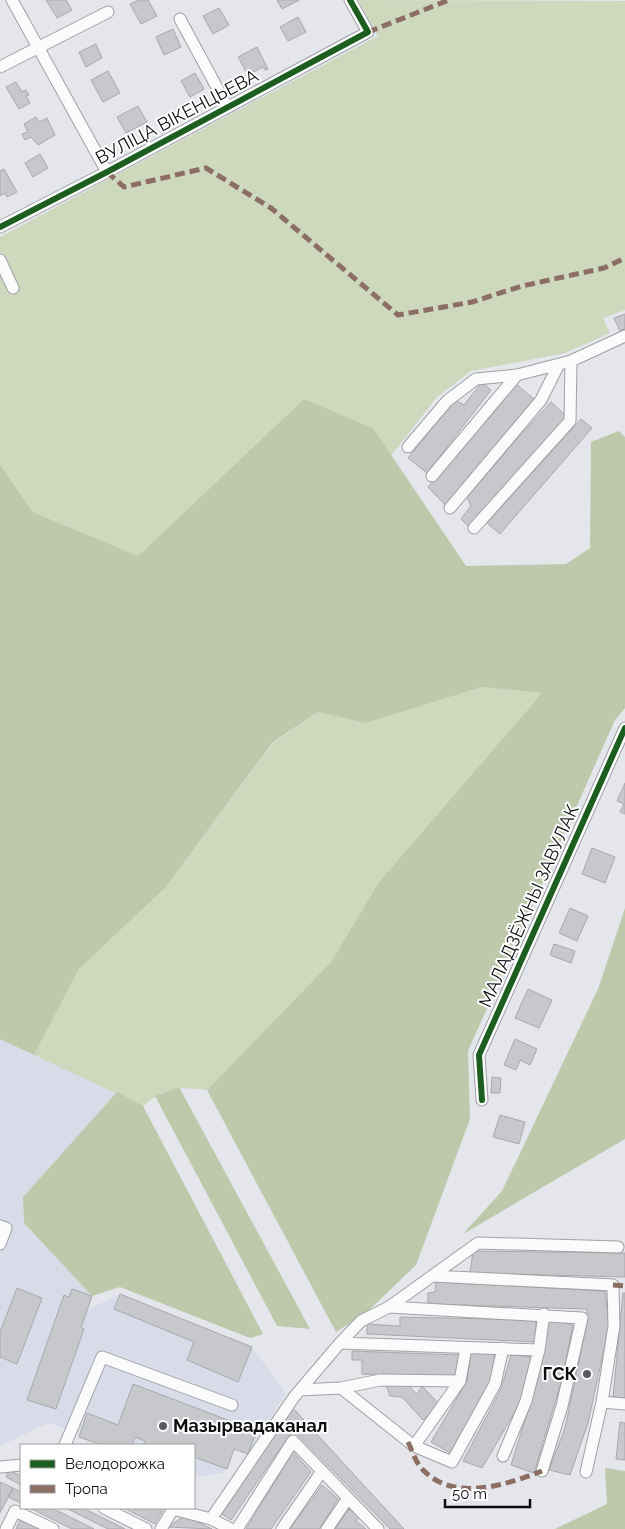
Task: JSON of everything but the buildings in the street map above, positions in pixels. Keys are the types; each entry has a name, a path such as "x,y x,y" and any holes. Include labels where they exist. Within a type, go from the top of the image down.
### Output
{"street":[{"path":"12,0 36,48 107,172"},
{"name":"ВУЛІЦА ВІКЕНЦЬЕВА","path":"0,227 107,172 368,32 350,0"},
{"path":"0,67 108,12"},
{"path":"180,19 227,106"},
{"path":"0,260 13,288"},
{"path":"408,447 447,401 476,379 517,375 571,361 625,336"},
{"path":"474,528 570,421 571,361"},
{"path":"450,508 541,400 559,364"},
{"path":"432,476 517,375"},
{"name":"МАЛАДЗЁЖНЫ ЗАВУЛАК","path":"482,1100 479,1054 625,728"},
{"path":"0,1226 6,1228 0,1244"},
{"path":"211,1518 300,1390 361,1321 389,1307 478,1243 618,1247"},
{"path":"432,1276 613,1285 614,1326 602,1402 586,1472"},
{"path":"389,1307 544,1314 582,1318 562,1406 542,1471"},
{"path":"503,1456 526,1401 539,1350 544,1314"},
{"path":"340,1343 539,1350"},
{"path":"414,1446 460,1381 466,1348"},
{"path":"341,1388 414,1446 452,1462 495,1384 502,1348"},
{"path":"65,1444 102,1358 232,1405"},
{"path":"300,1390 341,1388 380,1380 460,1381"},
{"path":"602,1402 625,1404"},
{"path":"237,1529 293,1441 378,1529"},
{"path":"0,1467 20,1465"},
{"path":"282,1529 322,1471"},
{"path":"327,1529 348,1498"},
{"path":"106,1509 146,1529"},
{"path":"161,1529 173,1509 211,1518 231,1529"},
{"path":"6,1529 15,1511 50,1528"}],"shaded area":[{"path":"0,1039 117,1092 23,1197 24,1223 92,1296 87,1310 120,1294 252,1347 286,1393 248,1454 234,1449 223,1473 195,1477 195,1444 98,1444 79,1437 79,1433 48,1423 0,1446"}],"green space":[{"path":"358,0 625,1 625,310 603,318 610,333 565,353 471,371 437,397 391,456 373,428 304,399 138,556 33,512 0,465 0,237 378,36"},
{"path":"304,399 373,428 466,566 566,564 590,548 591,442 619,431 625,437 625,708 615,720 468,1051 470,1119 416,1265 367,1312 336,1332 207,1090 331,962 379,882 542,693 482,687 366,723 318,712 273,742 165,888 79,969 34,1055 0,1039 0,465 33,512 138,556"},
{"path":"482,687 542,693 379,882 331,962 207,1090 173,1089 151,1099 143,1106 34,1055 79,969 165,888 273,743 318,712 366,723"},
{"path":"625,908 625,1139 463,1234 502,1191 598,989"},
{"path":"179,1087 310,1329 277,1326 155,1096"},
{"path":"117,1092 143,1106 263,1334 250,1338 120,1287 92,1296 24,1223 23,1197"},
{"path":"605,1468 625,1471 625,1529 555,1529 607,1504"}],"marked path":[{"path":"368,32 449,0"},
{"path":"107,172 124,187 206,168 271,208 398,315 472,302 522,286 604,268 625,258"},
{"path":"613,1285 625,1286"},
{"path":"408,1442 422,1469 435,1479 449,1486 480,1488 512,1481 542,1471"}],"cycle path":[{"path":"0,227 107,172 368,32 350,0"},
{"path":"482,1100 479,1055 625,728"}],"place":[{"name":"ГСК","path":"587,1374"},
{"name":"Мазырвадаканал","path":"163,1426"}]}
